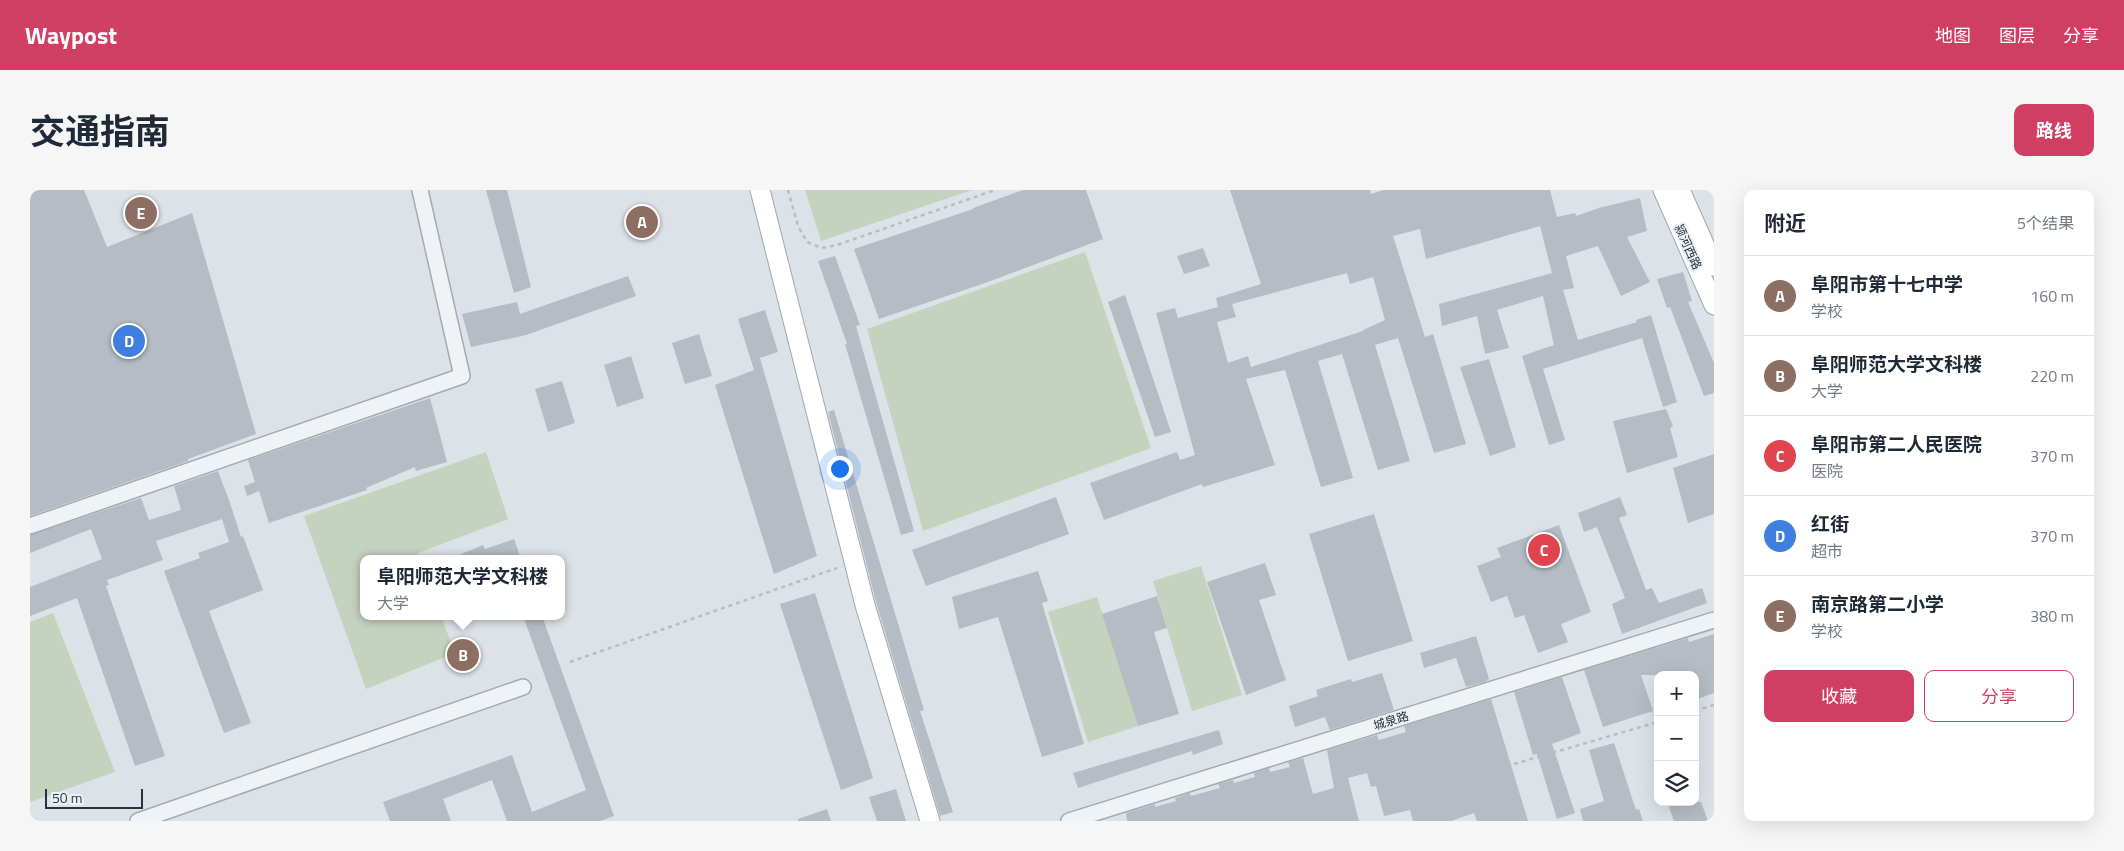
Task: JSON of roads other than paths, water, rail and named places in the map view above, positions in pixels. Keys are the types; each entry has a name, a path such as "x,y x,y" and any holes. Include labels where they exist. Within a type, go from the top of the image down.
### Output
{"main road":[{"path":"760,190 865,604 930,821"},
{"name":"颍河西路","path":"1663,190 1714,305"},
{"name":"颍河西路","path":"1680,190 1714,266"}],"street":[{"path":"30,526 462,376 420,190"},
{"name":"城泉路","path":"1069,821 1714,620"},
{"path":"138,821 523,687"}],"place":[{"name":"南京路第二小学","path":"141,213"},
{"name":"阜阳市第十七中学","path":"642,222"},
{"name":"红街","path":"129,341"},
{"name":"阜阳市第二人民医院","path":"1544,550"},
{"name":"阜阳师范大学文科楼","path":"463,655"}]}
